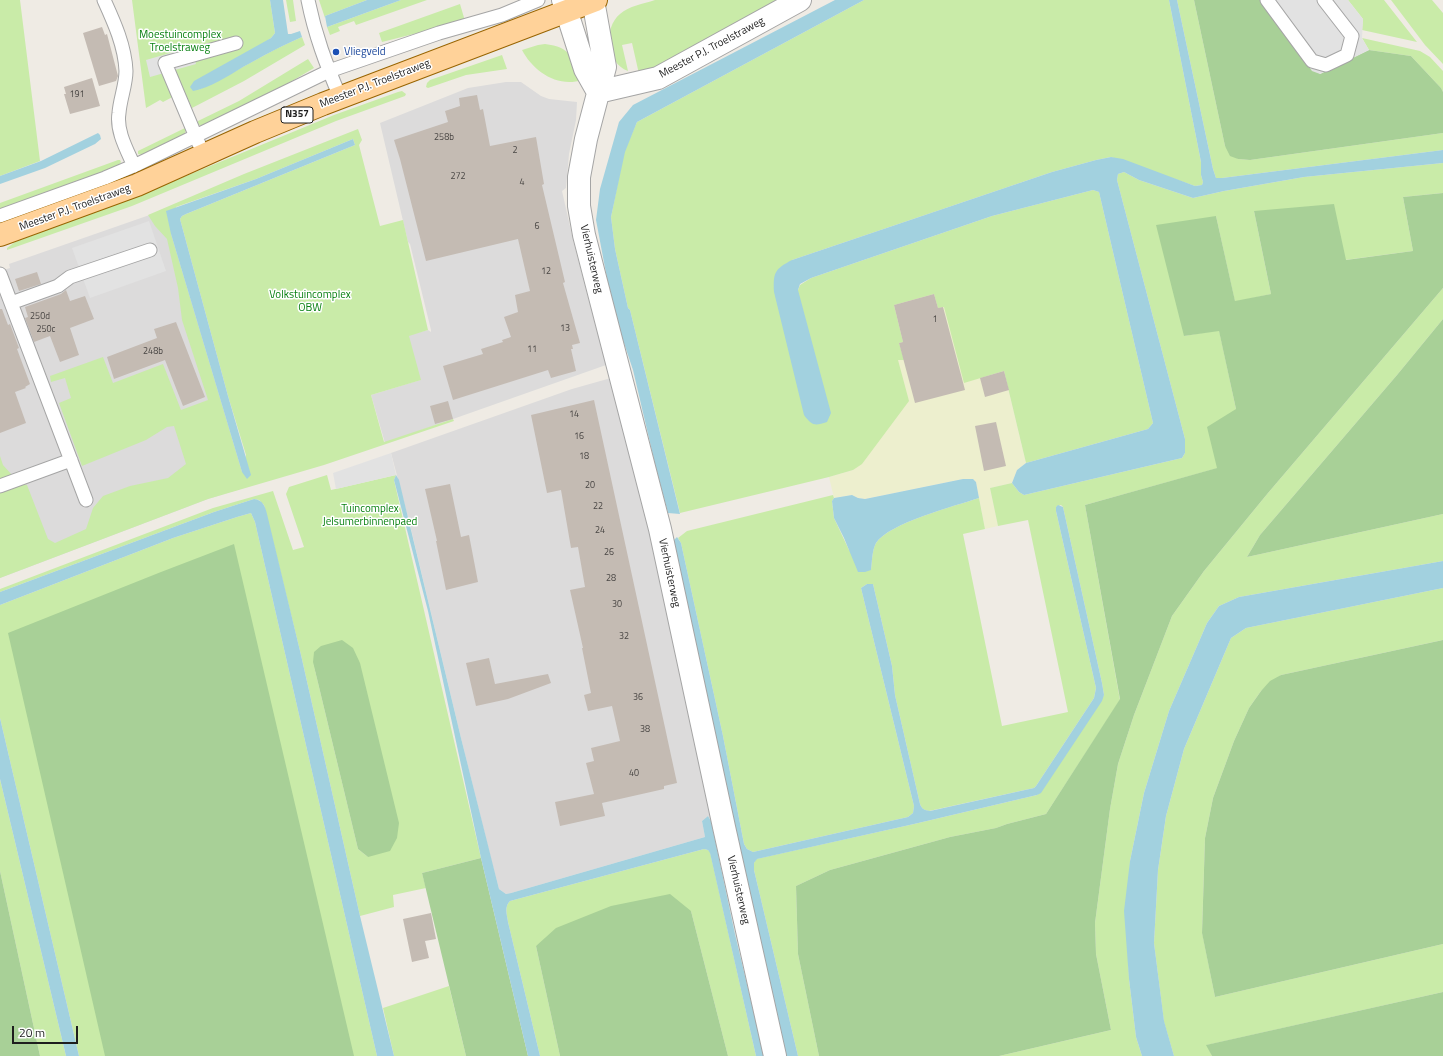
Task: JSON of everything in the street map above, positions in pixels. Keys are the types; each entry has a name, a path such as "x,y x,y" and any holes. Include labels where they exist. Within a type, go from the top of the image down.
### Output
{"main road":[{"name":"Meester P.J. Troelstraweg","path":"0,235 137,185 199,146 340,97 564,6 594,0"}],"street":[{"name":"Vierhuisterweg","path":"594,0 605,67 586,139 579,177 579,206 584,235 660,529 724,828 775,1056"},
{"name":"Meester P.J. Troelstraweg","path":"598,92 658,78 800,0"},
{"path":"564,6 585,69 598,92"}],"lane":[{"path":"104,0 125,57 126,80 118,114 122,138 134,166"},
{"path":"308,0 313,26 340,97"},
{"name":"Meester P.J. Troelstraweg","path":"0,216 134,166 199,146 329,71 439,33 502,15 538,0"},
{"path":"1267,0 1312,61 1326,65 1347,55 1352,36 1324,0"},
{"path":"199,146 165,63 236,43"},
{"path":"11,303 58,286 70,278 150,250"},
{"path":"0,274 86,500"},
{"path":"0,486 70,460"}],"shaded area":[{"path":"1261,0 1348,0 1363,19 1362,38 1369,50 1320,74 1312,71"},
{"path":"191,47 196,64 150,77 146,60"},
{"path":"506,82 521,82 541,96 549,99 577,102 576,120 569,154 566,188 562,191 574,244 606,365 385,443 371,395 420,380 408,335 428,330 431,332 431,330 410,244 408,242 380,123 468,88"},
{"path":"161,211 171,234 242,472 250,486 208,499 0,578 0,271 10,268 9,264"},
{"path":"149,221 166,271 90,298 72,248"},
{"path":"611,378 630,451 717,821 711,821 708,816 702,821 705,837 506,894 499,889 490,855 410,525 391,453 572,389"},
{"path":"391,453 396,475 336,489 333,473"}],"green space":[{"path":"0,0 20,0 40,161 0,176"},
{"name":"Moestuincomplex Troelstraweg","path":"132,0 270,0 275,33 271,38 198,90 275,49 302,37 305,45 244,81 192,108 184,91 163,102 160,100 146,108"},
{"path":"286,0 293,0 296,21 290,22"},
{"path":"319,0 367,0 325,16 325,18"},
{"path":"401,0 427,0 356,25 354,21 338,27 340,31 330,35 327,27"},
{"path":"655,0 783,0 665,64 639,74 632,43 622,45 628,71 615,61 611,53 609,36 611,28 615,20 624,11"},
{"path":"864,0 1169,0 1201,162 1202,185 1195,186 1111,157 1052,172 792,260 798,290 800,285 811,278 992,216 1093,190 1099,192 1153,423 1148,429 1026,463 1004,371 964,383 944,307 938,308 934,294 894,305 903,342 899,343 904,360 898,360 909,401 862,464 853,470 829,477 680,513 630,310 628,308 615,249 611,217 624,152 637,122"},
{"path":"1177,0 1194,0 1225,146 1238,159 1250,160 1443,133 1443,150 1216,178"},
{"path":"1194,0 1261,0 1320,74 1369,50 1411,56 1443,92 1443,133 1250,160 1238,159 1230,156 1225,146"},
{"path":"1348,0 1384,0 1417,42 1362,30 1363,19"},
{"path":"1391,0 1432,0 1443,13 1443,64 1425,45"},
{"path":"460,4 465,21 382,42 379,33"},
{"path":"1362,38 1420,51 1430,57 1443,71 1443,92 1411,56 1369,50"},
{"path":"545,44 566,51 573,60 582,80 564,82 555,80 539,71 532,65 522,50"},
{"path":"502,55 507,69 466,75 428,88 426,87 430,80"},
{"path":"308,59 314,68 282,87 202,126 197,124 198,121 239,101"},
{"path":"402,91 406,94 405,96 336,121 132,206 7,250 7,248 15,242 130,199 334,115"},
{"path":"185,128 186,130 184,136 142,155 138,154 138,151"},
{"name":"Volkstuincomplex OBW","path":"358,129 362,140 359,145 380,226 403,220 428,330 409,336 421,380 371,395 384,442 453,419 454,421 324,465 208,499 0,578 0,492 23,484 27,485 48,539 55,543 86,529 93,508 103,496 130,486 168,478 186,464 174,426 167,427 146,440 82,466 59,403 71,398 65,378 51,382 50,376 103,357 113,383 163,364 181,410 208,400 182,320 178,288 167,239 155,226 148,215 244,174","holes":["353,139 355,145 186,214 180,219 228,396 246,455 242,472 171,234 176,207 256,179"]},
{"path":"118,160 121,162 118,166 0,210 0,203"},
{"path":"1443,163 1443,193 1403,197 1413,251 1345,260 1254,211 1271,294 1235,302 1216,216 1184,336 1219,330 1236,409 1218,468 1085,505 1120,700 1046,814 996,828 950,837 830,870 796,886 798,954 819,1056 798,1056 754,870 754,863 756,859 1037,795 1104,695 1063,507 1061,505 1056,507 1056,511 1096,688 1094,698 1036,786 1034,788 929,811 922,808 895,695 892,666 873,584 867,584 861,588 914,806 913,813 908,817 753,852 747,849 744,844 723,736 681,543 678,538 687,531 833,495 834,498 832,501 834,518 849,550 871,570 876,543 883,536 908,522 923,516 979,498 985,529 963,534 1002,726 1068,712 1028,520 998,526 990,488 1012,483 1019,492 1024,495 1182,458 1185,453 1185,439 1117,180 1118,174 1124,172 1139,180 1193,198 1304,177"},
{"path":"1443,193 1443,288 1268,493 1204,571 1172,616 1134,715 1118,764 1110,809 1095,923 1096,954 1111,1030 999,1056 819,1056 798,954 796,886 830,870 950,837 996,828 1046,814 1120,699 1085,505 1217,468 1207,427 1236,409 1219,331 1184,336 1156,225 1216,216 1235,301 1271,294 1254,211 1334,204 1346,260 1413,251 1403,197"},
{"path":"932,237 980,378 1004,371 1026,463 1017,470 1012,483 990,488 998,526 985,529 976,482 973,479 963,479 865,499 852,495 834,498 829,477 853,470 864,342"},
{"path":"1443,288 1443,319 1260,535 1247,557 1443,514 1443,561 1239,597 1219,606 1207,623 1169,711 1144,793 1130,861 1128,947 1129,979 1136,1037 1142,1056 999,1056 1111,1030 1096,954 1095,923 1110,809 1118,764 1134,715 1172,616 1204,571 1268,493"},
{"path":"1443,319 1443,514 1247,557 1260,535"},
{"path":"0,456 3,465 12,475 0,479"},
{"name":"Tuincomplex Jelsumerbinnenpaed","path":"327,475 331,490 396,475 394,480 481,858 422,873 426,888 393,895 394,907 360,916 301,655 264,505 259,500 254,499 214,512 0,592 0,589 213,508 273,491 293,550 304,547 286,494 289,487","holes":["313,662 368,857 358,849"]},
{"path":"251,513 255,522 377,1056 79,1056 0,718 0,605 173,538"},
{"path":"234,544 354,1056 105,1056 8,633"},
{"path":"1443,588 1443,640 1281,675 1261,691 1249,708 1234,741 1213,798 1205,838 1202,932 1215,997 1443,944 1443,992 1207,1045 1212,1056 1174,1056 1164,1022 1154,943 1158,870 1166,816 1184,749 1231,638 1246,628"},
{"path":"342,640 353,648 360,663 399,823 397,838 390,851 368,857 358,849 313,662 314,652 321,646"},
{"path":"1443,640 1443,944 1215,997 1202,933 1205,838 1213,798 1234,741 1249,708 1270,681 1281,675"},
{"path":"0,779 66,1056 40,1056 0,871"},
{"path":"704,849 710,852 756,1056 728,1056 691,911 536,946 560,1056 540,1056 508,922 506,911 508,903 510,901"},
{"path":"481,858 528,1056 466,1056 422,873"},
{"path":"0,871 40,1056 0,1056"},
{"path":"670,894 691,911 728,1056 560,1056 536,946 556,928 611,906"},
{"path":"449,986 466,1056 394,1056 383,1008"},
{"path":"1443,992 1443,1056 1212,1056 1206,1045"}],"water":[{"path":"270,0 283,0 288,34 300,31 302,37 265,55 225,78 193,91 190,87 194,81 271,38 275,33"},
{"path":"367,0 401,0 327,27 325,16"},
{"path":"835,0 864,0 637,122 625,152 611,217 615,249 628,308 630,310 680,514 668,513 633,370 613,310 596,220 600,189 619,122 633,105"},
{"path":"1169,0 1177,0 1216,178 1443,150 1443,163 1304,177 1193,198 1139,180 1124,172 1118,174 1117,180 1185,439 1185,453 1182,458 1024,495 1019,492 1012,483 1017,470 1026,463 1148,429 1153,423 1099,192 1093,190 992,216 811,278 800,284 798,290 831,413 827,422 814,424 809,421 804,415 774,292 776,272 786,263 1052,172 1111,157 1123,159 1195,186 1202,185 1201,162"},
{"path":"98,133 101,139 95,144 45,168 0,184 0,176 41,161"},
{"path":"353,139 355,145 186,214 180,219 251,475 247,479 242,472 171,234 166,211 256,179"},
{"path":"396,475 399,480 499,889 506,894 511,893 705,837 702,821 708,816 711,821 735,934 764,1056 756,1056 710,853 708,850 704,849 510,901 508,903 506,908 508,922 540,1056 528,1056 481,858 428,611 394,480"},
{"path":"963,479 973,479 976,482 979,498 939,510 894,529 883,536 876,543 871,570 858,572 834,518 832,501 834,498 852,495 865,499"},
{"path":"254,499 263,504 267,514 394,1056 377,1056 255,522 251,513 173,538 0,605 0,592 214,512"},
{"path":"1058,505 1063,507 1102,683 1104,695 1102,701 1041,793 1037,795 757,859 754,863 754,870 798,1056 784,1056 672,542 677,537 681,543 723,736 744,844 747,849 753,852 908,817 913,813 914,806 861,588 867,584 873,584 892,666 895,695 922,808 930,811 1034,788 1036,786 1094,698 1096,688 1056,511 1056,507"},
{"path":"1443,561 1443,588 1246,628 1231,638 1184,749 1166,816 1158,870 1154,943 1164,1021 1174,1056 1142,1056 1136,1037 1129,979 1124,911 1130,861 1144,793 1169,711 1207,623 1219,606 1239,597"},
{"path":"0,718 79,1056 66,1056 0,779"}],"building":[{"path":"102,27 105,35 107,34 118,76 116,81 99,86 83,33"},
{"path":"92,78 100,106 70,114 64,94 66,94 64,87"},
{"path":"477,95 480,110 483,109 490,146 536,137 544,184 542,185 565,282 563,283 580,343 572,345 573,349 571,349 576,371 551,378 548,370 453,400 443,366 483,354 481,349 503,342 502,340 511,337 504,317 518,312 515,295 530,291 518,239 426,261 394,140 448,122 445,111 460,106 459,98"},
{"path":"37,272 41,284 19,291 15,279"},
{"path":"66,290 70,301 85,296 94,319 70,328 79,355 60,362 50,336 34,342 25,318 28,317 25,307 61,294"},
{"path":"934,294 938,308 943,307 965,390 915,403 899,343 903,342 894,305"},
{"path":"0,309 2,309 8,325 10,324 19,348 17,349 30,384 25,387 26,388 15,392 26,423 0,433"},
{"path":"176,322 205,397 183,406 165,360 114,379 107,357 157,338 154,329"},
{"path":"1004,371 1009,390 985,397 980,378"},
{"path":"594,400 677,783 664,786 664,789 602,803 605,816 560,826 555,802 594,794 586,763 594,761 591,748 620,741 612,706 588,711 584,695 591,693 570,590 585,587 578,547 571,548 561,490 547,493 531,415"},
{"path":"448,401 453,419 435,424 430,406"},
{"path":"996,422 1006,466 984,471 975,426"},
{"path":"450,484 461,537 469,535 478,582 446,590 425,489"},
{"path":"489,658 495,684 548,674 551,683 508,699 476,706 466,663"},
{"path":"431,913 436,939 425,941 429,958 412,962 403,919"}],"place":[{"name":"Vliegveld","path":"336,52"}]}
